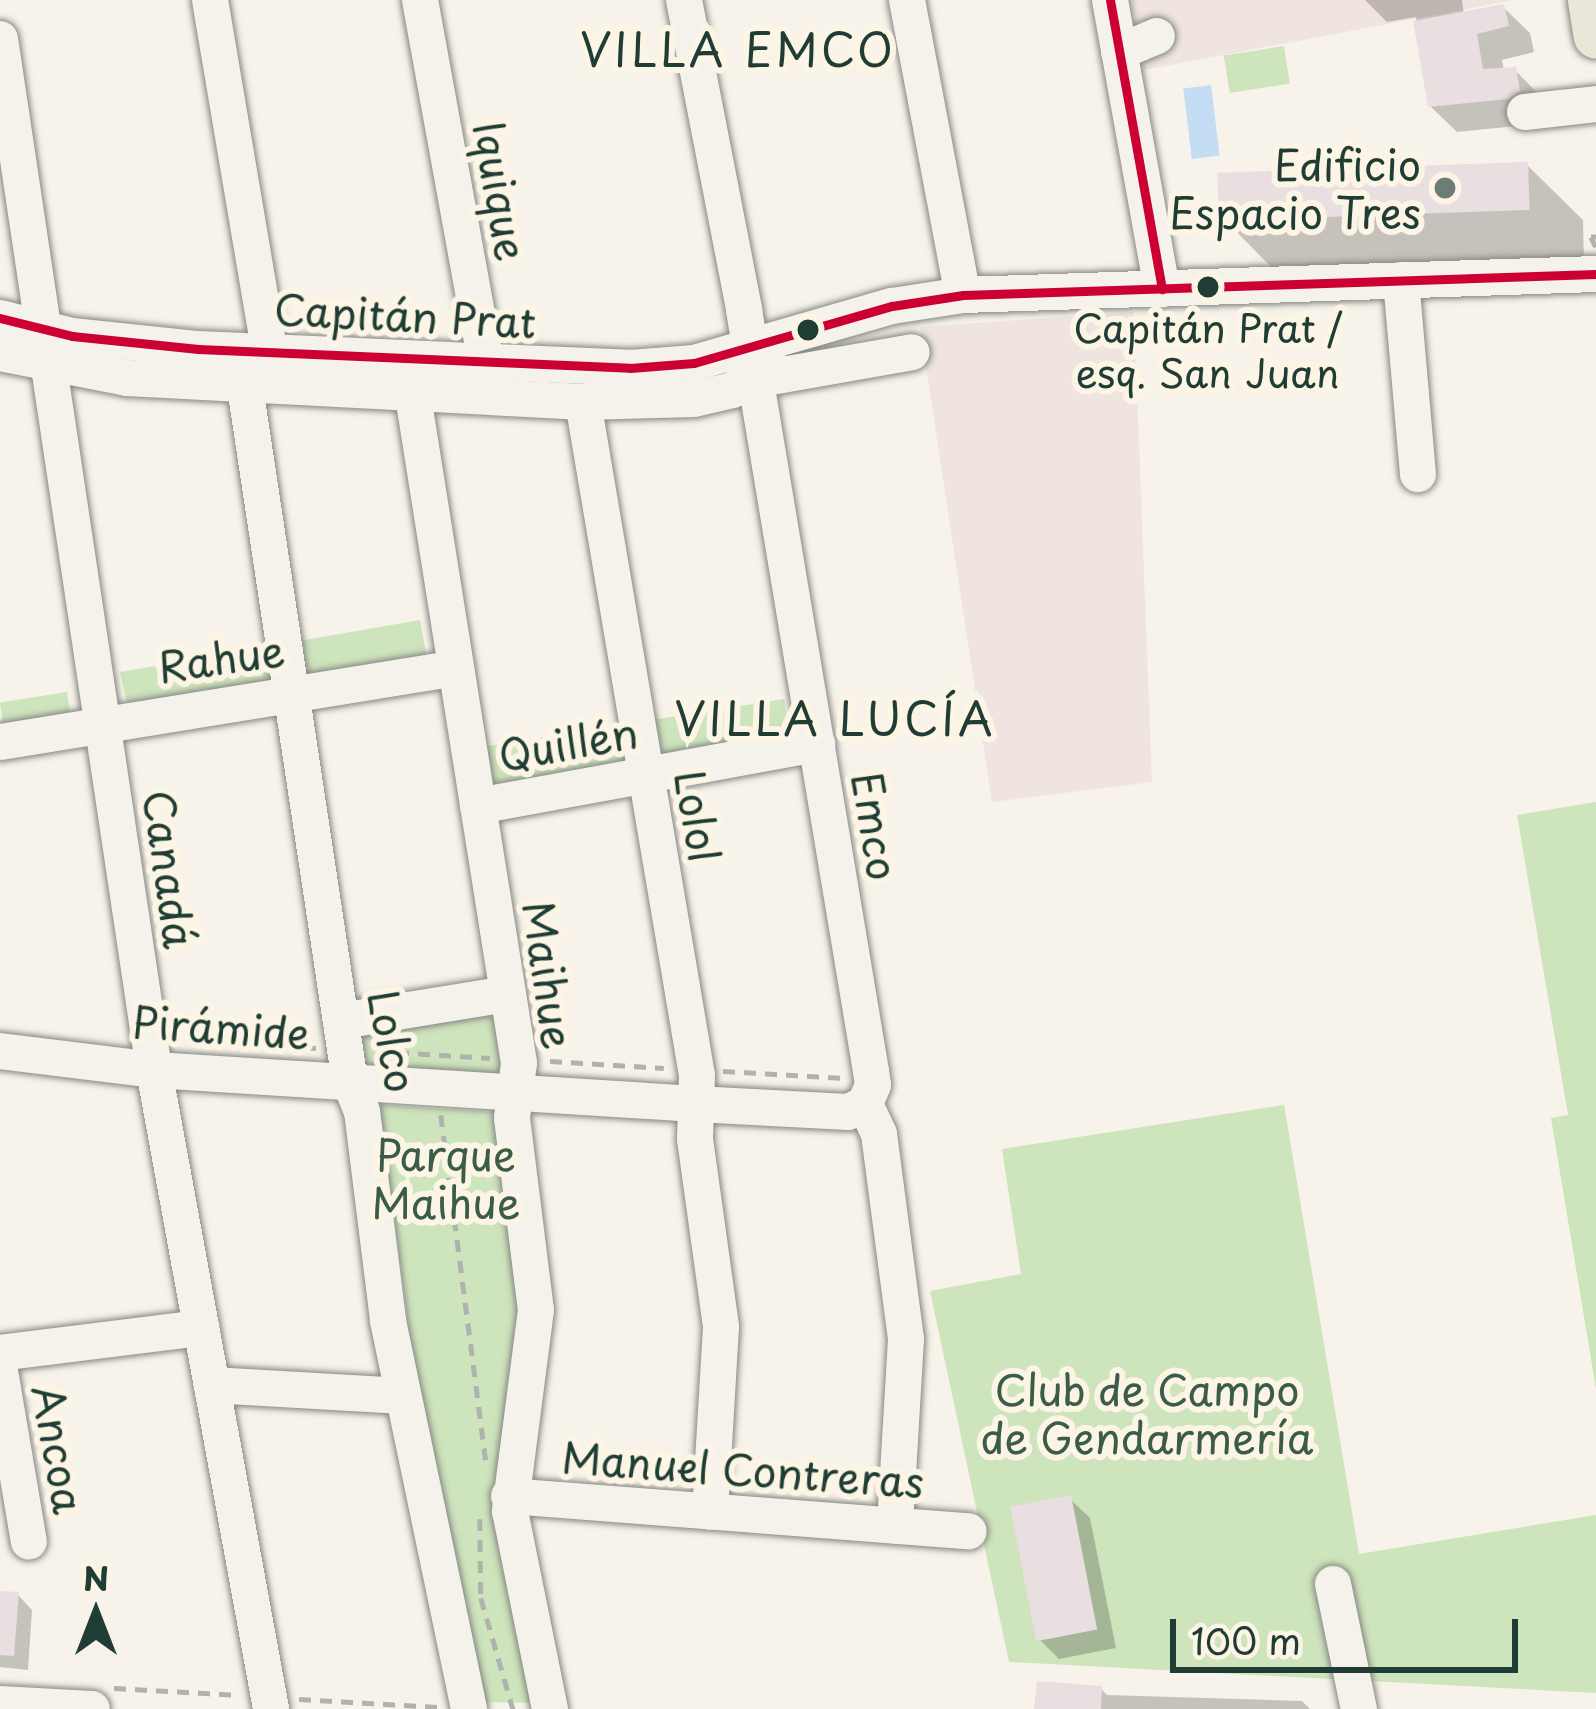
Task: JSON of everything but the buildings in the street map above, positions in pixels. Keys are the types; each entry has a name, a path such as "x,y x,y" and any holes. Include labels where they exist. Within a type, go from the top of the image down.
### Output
{"main road":[{"path":"1590,0 1596,36"}],"street":[{"path":"210,0 270,354"},
{"name":"Iquique","path":"420,0 490,382"},
{"name":"Emco","path":"685,0 872,1071 873,1085 860,1091 879,1134 905,1339 896,1526"},
{"path":"907,0 963,295"},
{"path":"1110,0 1162,289"},
{"path":"1119,52 1157,36"},
{"name":"Canadá","path":"0,40 154,1070 270,1703"},
{"path":"1525,112 1596,104"},
{"name":"Capitán Prat","path":"0,353 46,348 270,354 490,382 583,402 694,399 806,335 892,306 963,295 1596,274"},
{"path":"1401,280 1418,474"},
{"name":"Capitán Prat","path":"0,318 46,348 244,387 413,396 490,382 694,362 751,364 912,352"},
{"name":"Lolco","path":"244,387 346,1051 362,1111 388,1321 469,1709"},
{"name":"Maihue","path":"413,396 508,994 517,1076 512,1118 536,1310 493,1494 550,1709"},
{"name":"Lolol","path":"583,402 696,1087 695,1138 721,1327 710,1512"},
{"name":"Rahue","path":"0,742 456,668"},
{"name":"Quillén","path":"478,806 817,744"},
{"name":"Pirámide","path":"0,1051 154,1070 346,1051 508,994"},
{"name":"Pirámide","path":"346,1051 517,1076 696,1087 848,1112 860,1091"},
{"path":"0,1353 201,1328"},
{"name":"Ancoa","path":"0,1371 29,1542"},
{"path":"212,1385 403,1396"},
{"name":"Manuel Contreras","path":"493,1494 969,1531"},
{"path":"1334,1584 1359,1709"},
{"path":"0,1703 102,1698"}],"path":[{"path":"1596,236 1591,237 1596,247"},
{"path":"258,1045 346,1051 517,1076 860,1091"},
{"path":"441,1115 493,1494 477,1555 481,1598 513,1709"},
{"path":"102,1698 440,1708"}],"shaded area":[{"path":"1132,0 1514,0 1144,70"},
{"path":"1134,312 1152,782 992,802 920,327"}],"green space":[{"path":"1284,46 1290,84 1230,93 1224,56"},
{"path":"420,620 428,664 128,708 120,672"},
{"path":"67,692 72,722 5,732 0,703"},
{"path":"784,699 791,742 490,790 483,747"},
{"path":"1596,802 1596,1389 1551,1118 1568,1115 1517,815"},
{"name":"Parque Maihue","path":"499,1014 506,1078 355,1067 350,1035"},
{"name":"Parque Maihue","path":"379,1105 495,1112 521,1324 498,1497 546,1703 480,1702 418,1395"},
{"name":"Club de Campo de Gendarmería","path":"1284,1105 1359,1554 1596,1515 1596,1693 1009,1662 930,1291 1021,1274 1002,1149"}],"water":[{"path":"1211,85 1220,155 1192,159 1183,88"}],"transit line":[{"path":"1110,0 1162,289"},
{"path":"0,318 72,336 198,349 630,368 694,363 892,306 963,295 1596,274"}],"place":[{"name":"Edificio Espacio Tres","path":"1445,188"},
{"name":"Capitán Prat / esq. San Juan","path":"1208,287"}],"district":[{"name":"VILLA EMCO","path":"738,49"},
{"name":"VILLA LUCÍA","path":"835,718"}]}
